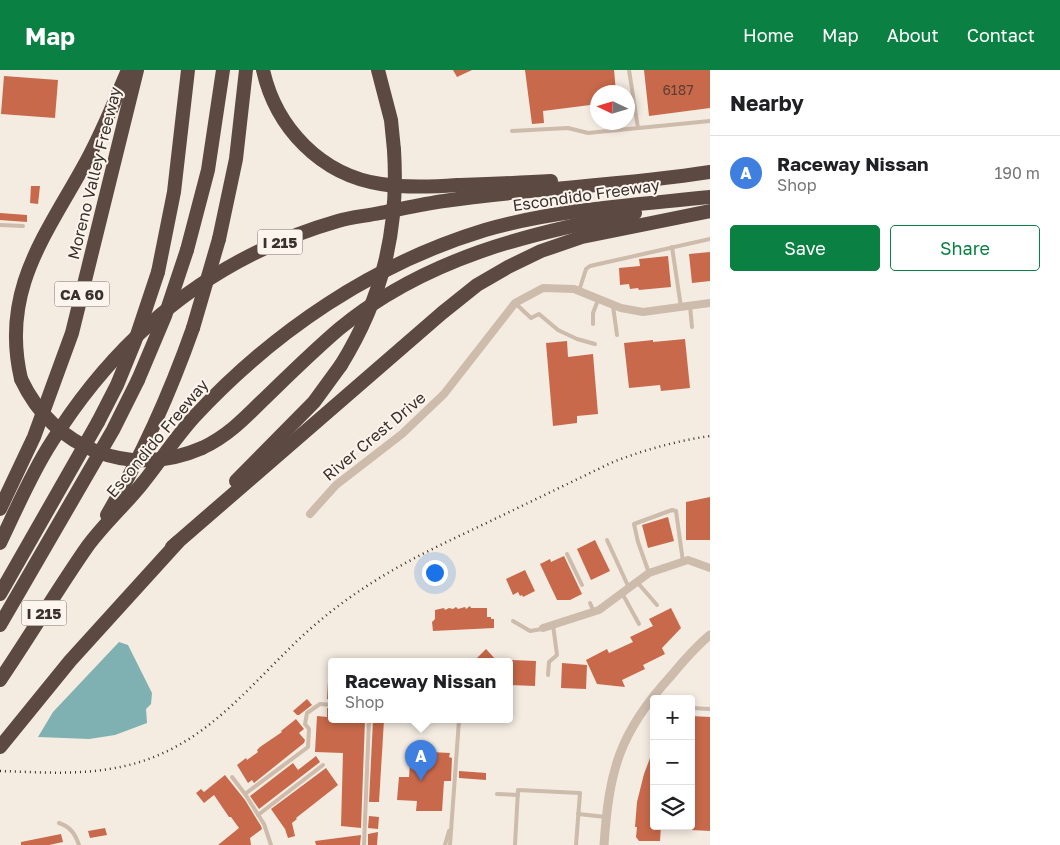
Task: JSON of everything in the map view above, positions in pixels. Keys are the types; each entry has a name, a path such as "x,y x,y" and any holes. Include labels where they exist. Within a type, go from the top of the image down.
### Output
{"highway":[{"path":"128,70 99,138 33,249 17,281 10,312 9,329 11,350 21,379 36,406 52,425 82,445 101,454 119,458 156,461 176,457 202,448 220,439 237,427 296,368 340,328 390,293 422,276 470,255 534,234 710,198"},
{"name":"Moreno Valley Freeway","path":"0,509 34,437 72,333 138,70"},
{"path":"0,594 98,422 117,385 135,341 158,272 174,192 188,70"},
{"path":"0,625 113,430 138,380 165,316 187,250 208,170 223,70"},
{"path":"88,546 138,460 167,397 193,328 220,239 236,159 246,70"},
{"path":"263,70 270,95 278,113 292,133 306,148 334,168 352,176 379,184 407,187 695,174"},
{"path":"4,743 70,661 172,548 304,413 341,365 361,330 371,309 386,263 396,194 391,120 378,70"},
{"name":"Escondido Freeway","path":"0,543 50,444 76,406 105,370 146,326 185,294 229,266 282,240 339,221 444,201 710,172"},
{"name":"Escondido Freeway","path":"0,680 88,546 142,484 192,419 256,356 295,325 370,277 449,242 514,223 582,210 710,198"},
{"path":"172,548 442,313 477,285 541,251 582,238 710,211"}],"street":[{"name":"River Crest Drive","path":"310,514 336,485 402,434 444,394 515,302 543,288 579,291 613,306 642,312 710,304"},
{"path":"543,628 600,610 649,573 688,560 710,568"},
{"path":"656,695 683,662 710,635"},
{"path":"604,845 611,781 622,748 635,720 650,702"}],"lane":[{"path":"630,70 638,128"},
{"path":"512,130 568,128 588,133 710,121"},
{"path":"0,225 23,226"},
{"path":"579,291 586,268 590,266 710,239"},
{"path":"672,247 681,307"},
{"path":"593,324 593,313 598,300"},
{"path":"515,302 531,318 539,314 558,330 577,339 595,344"},
{"path":"613,306 618,335"},
{"path":"690,306 692,327"},
{"path":"649,573 634,524 672,510 676,510 683,562"},
{"path":"607,540 629,588"},
{"path":"567,554 582,585"},
{"path":"637,582 657,605"},
{"path":"622,593 640,624"},
{"path":"590,603 594,612"},
{"path":"512,621 530,631 543,628"},
{"path":"548,675 549,662 557,655 553,625"},
{"path":"244,794 308,747 309,729 305,724 307,713 320,704 328,705"},
{"path":"695,708 710,709"},
{"path":"364,845 369,723"},
{"path":"450,845 459,723"},
{"path":"258,815 322,765"},
{"path":"232,777 264,824 271,845"},
{"path":"515,845 518,790 580,793 576,845"},
{"path":"497,794 518,796"},
{"path":"578,814 606,817"},
{"path":"60,823 66,825 74,832 79,845"},
{"path":"445,845 451,827"}],"water":[{"path":"119,642 128,645 152,693 151,704 146,709 147,723 115,735 89,739 38,737 53,712"}],"building":[{"path":"453,70 472,70 457,77"},
{"path":"525,70 614,70 615,85 590,85 590,105 543,111 544,123 532,124"},
{"path":"644,70 710,70 710,108 649,116"},
{"path":"4,76 58,80 55,118 1,114"},
{"path":"31,186 40,186 38,204 30,203"},
{"path":"0,213 27,215 27,222 0,220"},
{"path":"710,252 710,281 692,283 689,254"},
{"path":"668,256 671,287 639,290 638,288 630,289 629,284 620,285 619,268 640,266 639,259"},
{"path":"685,339 690,388 661,391 660,385 629,388 624,343"},
{"path":"567,341 568,357 593,354 598,414 577,416 577,423 553,426 546,343"},
{"path":"710,497 710,540 686,540 686,502"},
{"path":"668,517 674,541 648,548 642,525"},
{"path":"595,540 610,571 591,580 577,549"},
{"path":"564,556 582,594 570,600 557,600 540,564 550,559 551,562"},
{"path":"525,570 535,591 523,597 518,592 513,595 506,579"},
{"path":"470,606 471,608 487,608 487,617 494,619 494,628 433,631 432,622 435,619 435,610 453,609 456,607 458,609 465,607 466,609"},
{"path":"671,608 681,628 662,648 665,654 643,665 645,669 622,680 625,687 597,684 586,660 607,649 609,653 633,642 630,637 653,626 649,619"},
{"path":"486,649 494,658 477,658"},
{"path":"513,660 536,661 535,686 513,685"},
{"path":"562,663 587,665 586,689 561,688"},
{"path":"307,699 312,705 297,715 293,711"},
{"path":"327,708 328,723 365,723 361,828 341,826 343,753 315,752 317,716 327,717"},
{"path":"695,716 710,717 710,831 691,830 695,830"},
{"path":"296,719 304,729 299,733 305,740 304,743 254,783 252,780 248,783 237,765 258,752 257,750 260,747 282,732"},
{"path":"373,723 384,723 379,802 369,802"},
{"path":"411,751 450,753 449,757 452,758 451,781 444,781 442,811 416,811 417,801 397,800 399,777 409,777"},
{"path":"316,756 320,762 259,809 250,796 293,763 298,770"},
{"path":"650,758 650,830 661,830 660,841 639,841 636,837 637,802"},
{"path":"326,768 338,785 296,818 292,823 295,836 288,838 285,829 271,809"},
{"path":"459,771 486,773 486,780 459,778"},
{"path":"225,775 245,800 261,826 262,829 250,838 251,845 218,845 239,828 214,795 204,803 196,793 201,789 204,792"},
{"path":"369,816 379,817 378,829 368,828"},
{"path":"105,828 107,835 90,838 88,831"},
{"path":"378,832 377,845 368,845 368,834"},
{"path":"61,834 63,842 49,845 21,845 21,842"},
{"path":"361,835 360,845 316,845 315,841"}],"railway":[{"path":"0,771 55,773 96,771 139,762 166,752 191,738 213,722 304,634 331,612 396,568 613,462 660,446 710,436"}],"place":[{"name":"Raceway Nissan","path":"421,781"}]}
